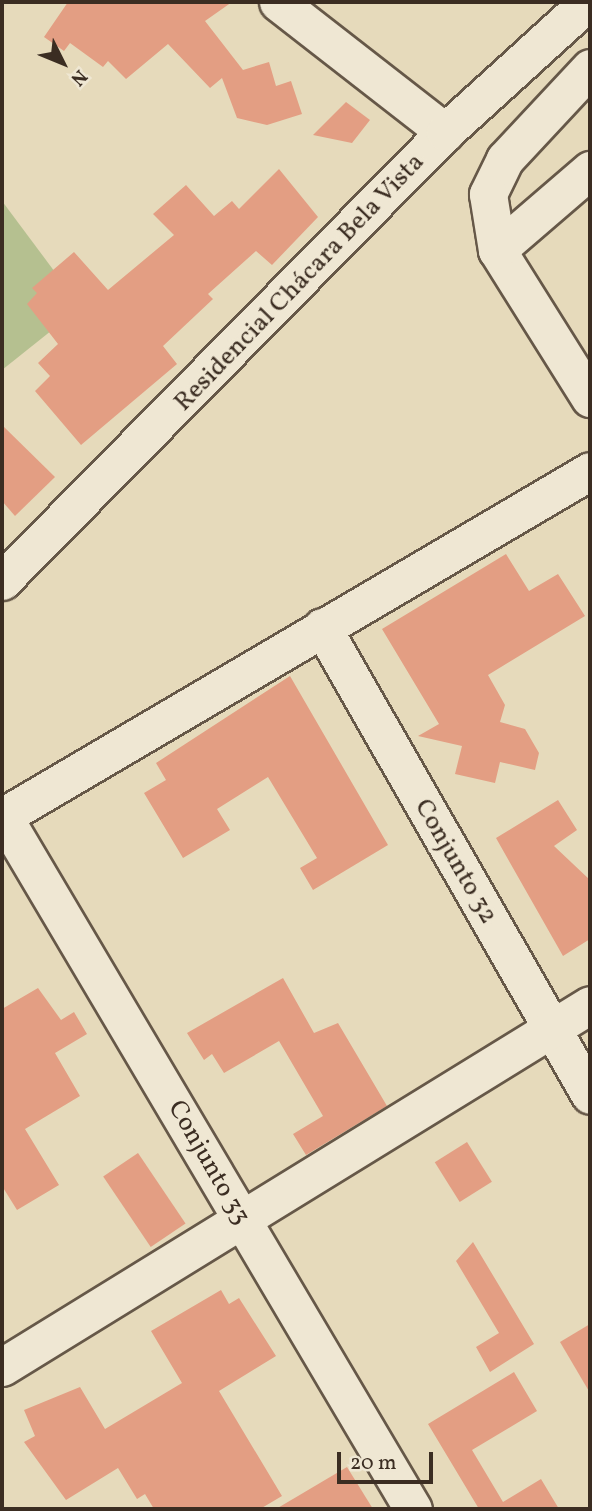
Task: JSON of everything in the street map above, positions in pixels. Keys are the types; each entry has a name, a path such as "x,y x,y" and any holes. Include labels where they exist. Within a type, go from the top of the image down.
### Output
{"street":[{"name":"Residencial Chácara Bela Vista","path":"2,581 445,132 278,2"},
{"path":"445,132 588,2"},
{"path":"590,68 505,159 488,194 497,250 590,398"},
{"path":"497,250 590,170"},
{"path":"3,817 590,471"},
{"name":"Conjunto 32","path":"321,628 590,1095"},
{"name":"Conjunto 33","path":"3,817 414,1509"},
{"path":"2,1367 590,1005"}],"green space":[{"path":"2,201 81,307 2,370"}],"building":[{"path":"68,2 232,2 205,21 243,70 269,62 276,86 291,81 302,114 267,125 237,118 222,78 210,88 168,44 126,79 108,61 103,67 70,43 64,51 44,37"},
{"path":"346,102 370,120 352,143 313,135"},
{"path":"279,169 318,217 272,265 256,251 208,294 213,299 163,346 177,364 81,445 35,391 50,376 38,363 58,344 27,304 37,293 32,288 74,252 108,290 174,235 153,214 186,185 214,216 232,201 239,209"},
{"path":"2,425 55,477 15,516 2,501"},
{"path":"506,554 529,591 558,574 585,616 488,675 505,705 500,722 525,729 539,753 535,770 500,762 495,783 455,774 462,746 418,736 439,724 382,629"},
{"path":"290,676 388,845 313,890 300,868 317,858 268,777 217,809 230,830 183,858 144,793 166,780 156,763"},
{"path":"558,800 577,830 554,846 590,880 590,939 563,956 496,838"},
{"path":"283,978 314,1033 338,1023 387,1106 306,1155 293,1134 323,1116 279,1041 224,1073 212,1054 204,1060 187,1033"},
{"path":"38,988 61,1020 74,1012 87,1034 55,1053 80,1096 25,1129 59,1185 17,1210 2,1186 2,1009"},
{"path":"467,1142 492,1182 460,1202 435,1162"},
{"path":"138,1153 186,1223 151,1247 103,1176"},
{"path":"473,1242 534,1344 490,1372 476,1347 499,1333 456,1261"},
{"path":"221,1290 229,1304 239,1298 276,1356 219,1391 282,1496 260,1509 154,1509 145,1494 137,1499 118,1468 66,1500 24,1442 35,1436 24,1410 80,1387 105,1429 182,1383 151,1331"},
{"path":"590,1324 590,1393 560,1342"},
{"path":"514,1372 537,1411 472,1450 503,1502 541,1479 559,1509 479,1509 428,1424"},
{"path":"347,1467 373,1509 276,1509"}]}
